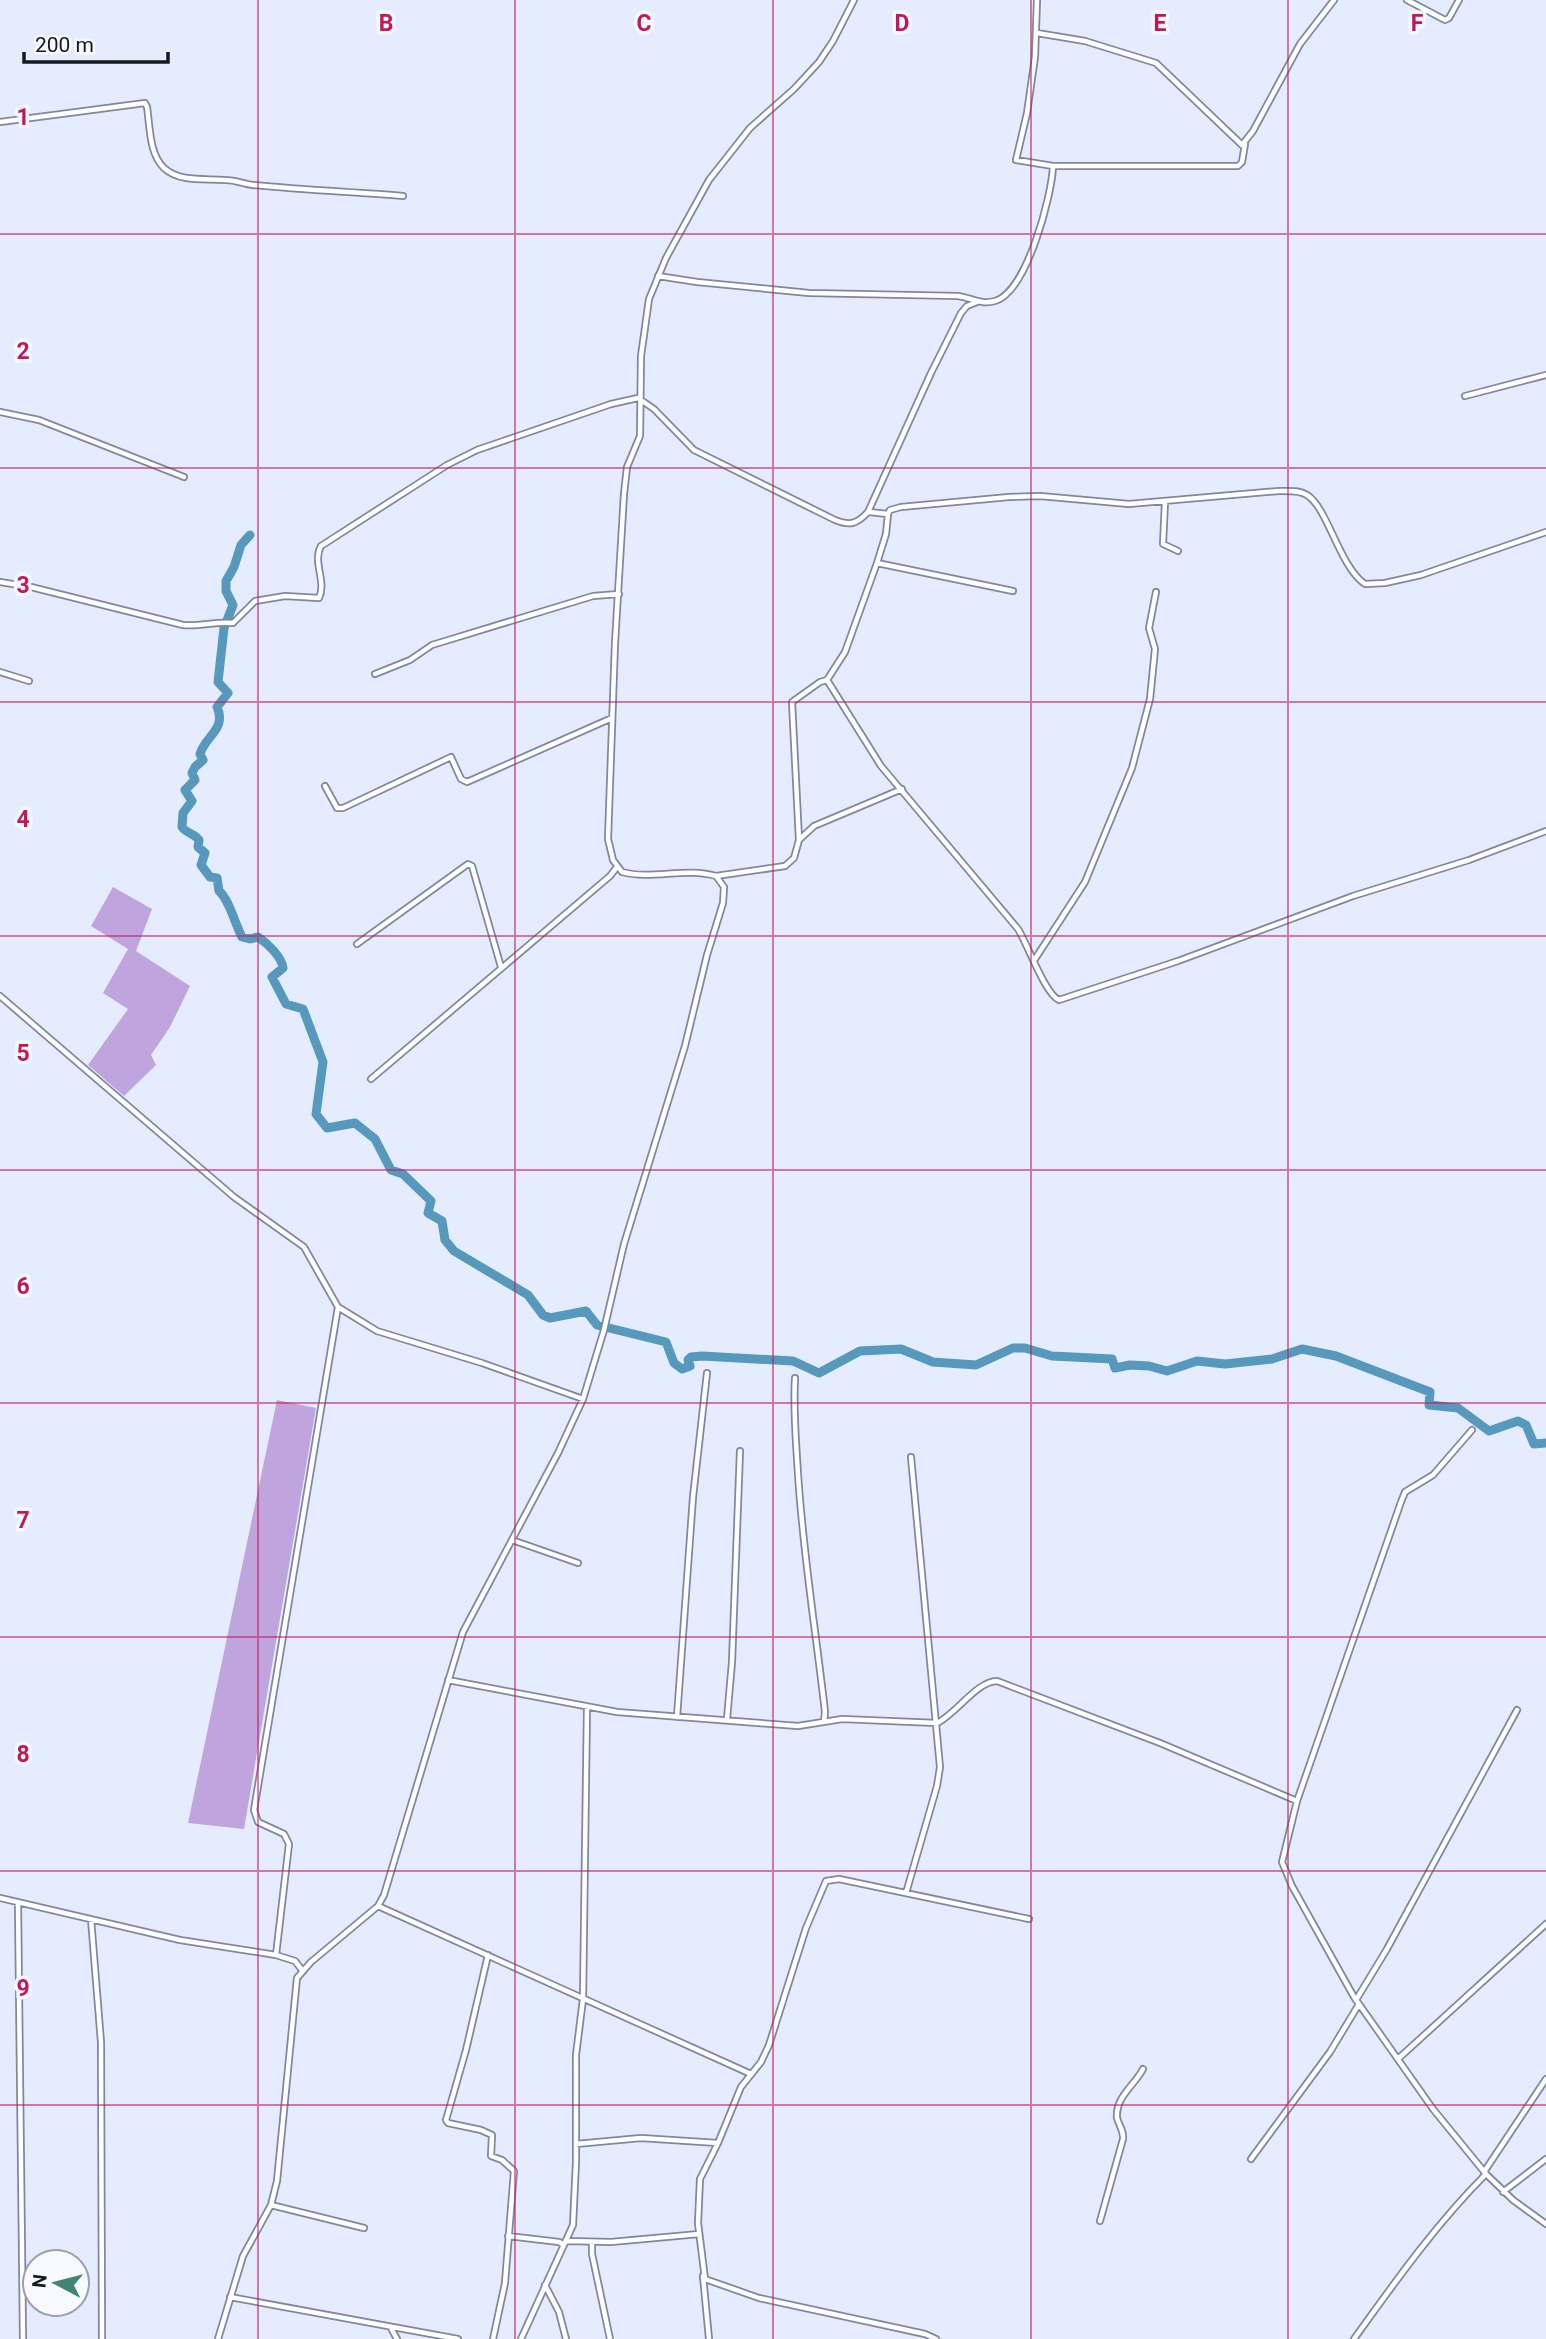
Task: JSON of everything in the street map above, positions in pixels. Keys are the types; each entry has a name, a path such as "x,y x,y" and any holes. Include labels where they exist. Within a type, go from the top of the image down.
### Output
{"street":[{"path":"854,0 833,41 818,62 794,89 750,128 722,160 699,197 649,299 643,330 640,436 630,459 625,481 608,831 610,851 617,867 627,873 695,873 716,876 785,866 794,858 799,840 792,703 820,682 827,680 845,652 877,563 890,510 1009,497 1040,496 1129,504 1279,491 1303,493 1312,499 1347,563 1365,584 1385,583 1421,575 1546,532"},
{"path":"1037,0 1037,33 1029,98 1016,160 1053,166 1238,166 1242,162 1245,143 1305,37 1334,0"},
{"path":"1407,0 1445,20 1449,18 1459,0"},
{"path":"1037,33 1085,41 1156,63 1238,144 1245,143"},
{"path":"0,122 145,103 152,146 159,162 170,172 204,180 224,179 321,191 403,196"},
{"path":"0,582 22,585 183,625 237,621 244,611 261,599 289,596 318,598 321,587 318,553 321,546 455,461 494,443 632,399 642,401 654,409 694,450 835,520 854,524 869,512 943,347 963,310 977,302 1000,299 1016,282 1044,220 1053,166"},
{"path":"658,276 808,293 958,296 977,302"},
{"path":"1465,396 1546,375"},
{"path":"0,412 38,420 184,477"},
{"path":"1165,502 1163,544 1178,551"},
{"path":"869,512 888,514"},
{"path":"877,563 1013,591"},
{"path":"1035,960 1084,882 1132,768 1150,699 1155,649 1149,628 1156,592"},
{"path":"374,674 410,660 432,645 593,596 619,594"},
{"path":"0,672 29,681"},
{"path":"827,680 868,746 1024,938 1052,995 1062,1000 1546,831"},
{"path":"326,786 337,808 343,808 452,757 461,779 467,782 612,718"},
{"path":"799,840 814,826 902,789"},
{"path":"357,944 460,867 468,864 472,866 475,874 501,967"},
{"path":"371,1079 617,867"},
{"path":"218,2339 243,2256 271,2205 276,2181 295,1984 302,1970 378,1906 389,1882 463,1632 558,1453 583,1399 604,1330 624,1244 683,1055 707,955 722,910 725,890 723,883 716,876"},
{"path":"0,996 234,1196 304,1247 338,1307 377,1331 482,1363 583,1399"},
{"path":"276,1955 289,1844 284,1833 258,1822 254,1810 338,1307"},
{"path":"677,1717 693,1497 707,1373"},
{"path":"794,1378 799,1503 815,1618 824,1722"},
{"path":"1472,1430 1433,1475 1405,1492 1297,1801 1283,1855 1284,1869 1357,2002 1433,2109 1503,2192 1546,2224"},
{"path":"727,1719 732,1662 740,1451"},
{"path":"906,1893 940,1767 911,1457"},
{"path":"512,1540 578,1563"},
{"path":"448,1680 587,1707 798,1726 842,1720 937,1723 946,1719 990,1681 997,1681 1160,1743 1297,1801"},
{"path":"521,2339 573,2225 576,2055 583,1999 587,1707"},
{"path":"1251,2159 1330,2052 1517,1710"},
{"path":"709,2339 699,2234 700,2179 741,2087 761,2062 769,2045 806,1928 826,1881 839,1879 1029,1919"},
{"path":"0,1898 180,1940 276,1955 295,1961 302,1970"},
{"path":"18,1903 23,2339"},
{"path":"378,1906 751,2074"},
{"path":"91,1919 101,2042 103,2339"},
{"path":"1399,2058 1546,1924"},
{"path":"488,1955 466,2050 446,2120 450,2124 492,2135 491,2156 502,2160 514,2171 505,2283 493,2339"},
{"path":"1100,2221 1123,2139 1123,2128 1117,2115 1124,2093 1138,2079 1143,2069"},
{"path":"1354,2339 1391,2287 1463,2196 1485,2173 1546,2079"},
{"path":"576,2144 641,2138 718,2143"},
{"path":"1503,2192 1546,2159"},
{"path":"271,2205 365,2228"},
{"path":"508,2236 566,2243 699,2234"},
{"path":"592,2242 592,2254 610,2339"},
{"path":"703,2275 709,2280 759,2298 925,2334 936,2339"},
{"path":"545,2285 559,2312 566,2339"},
{"path":"230,2297 458,2339"},
{"path":"391,2327 397,2339"}],"shaded area":[{"path":"113,887 152,909 136,951 190,986 170,1027 151,1055 156,1065 124,1096 88,1065 128,1009 103,993 128,949 91,926"},
{"path":"277,1400 316,1408 244,1829 188,1823"}],"waterway":[{"path":"250,535 241,545 226,581 226,591 233,605 224,628 218,682 228,693 217,707 219,721 200,754 203,760 192,773 195,780 185,790 192,801 183,813 182,827 199,840 198,847 205,853 201,865 210,877 217,878 219,891 229,906 242,937 258,937 280,959 283,968 272,977 286,1004 303,1009 323,1062 316,1114 327,1128 355,1123 375,1139 391,1170 403,1174 431,1201 428,1213 442,1221 445,1240 454,1251 528,1295 543,1315 550,1318 586,1311 597,1325 666,1342 674,1363 682,1369 690,1366 688,1360 691,1357 702,1356 793,1361 819,1373 860,1351 901,1349 933,1362 976,1365 1013,1348 1025,1348 1052,1356 1112,1359 1115,1368 1130,1365 1149,1366 1167,1371 1197,1361 1225,1364 1272,1359 1302,1349 1336,1356 1430,1392 1429,1405 1458,1408 1489,1431 1518,1421 1526,1425 1534,1444 1546,1443"}]}
